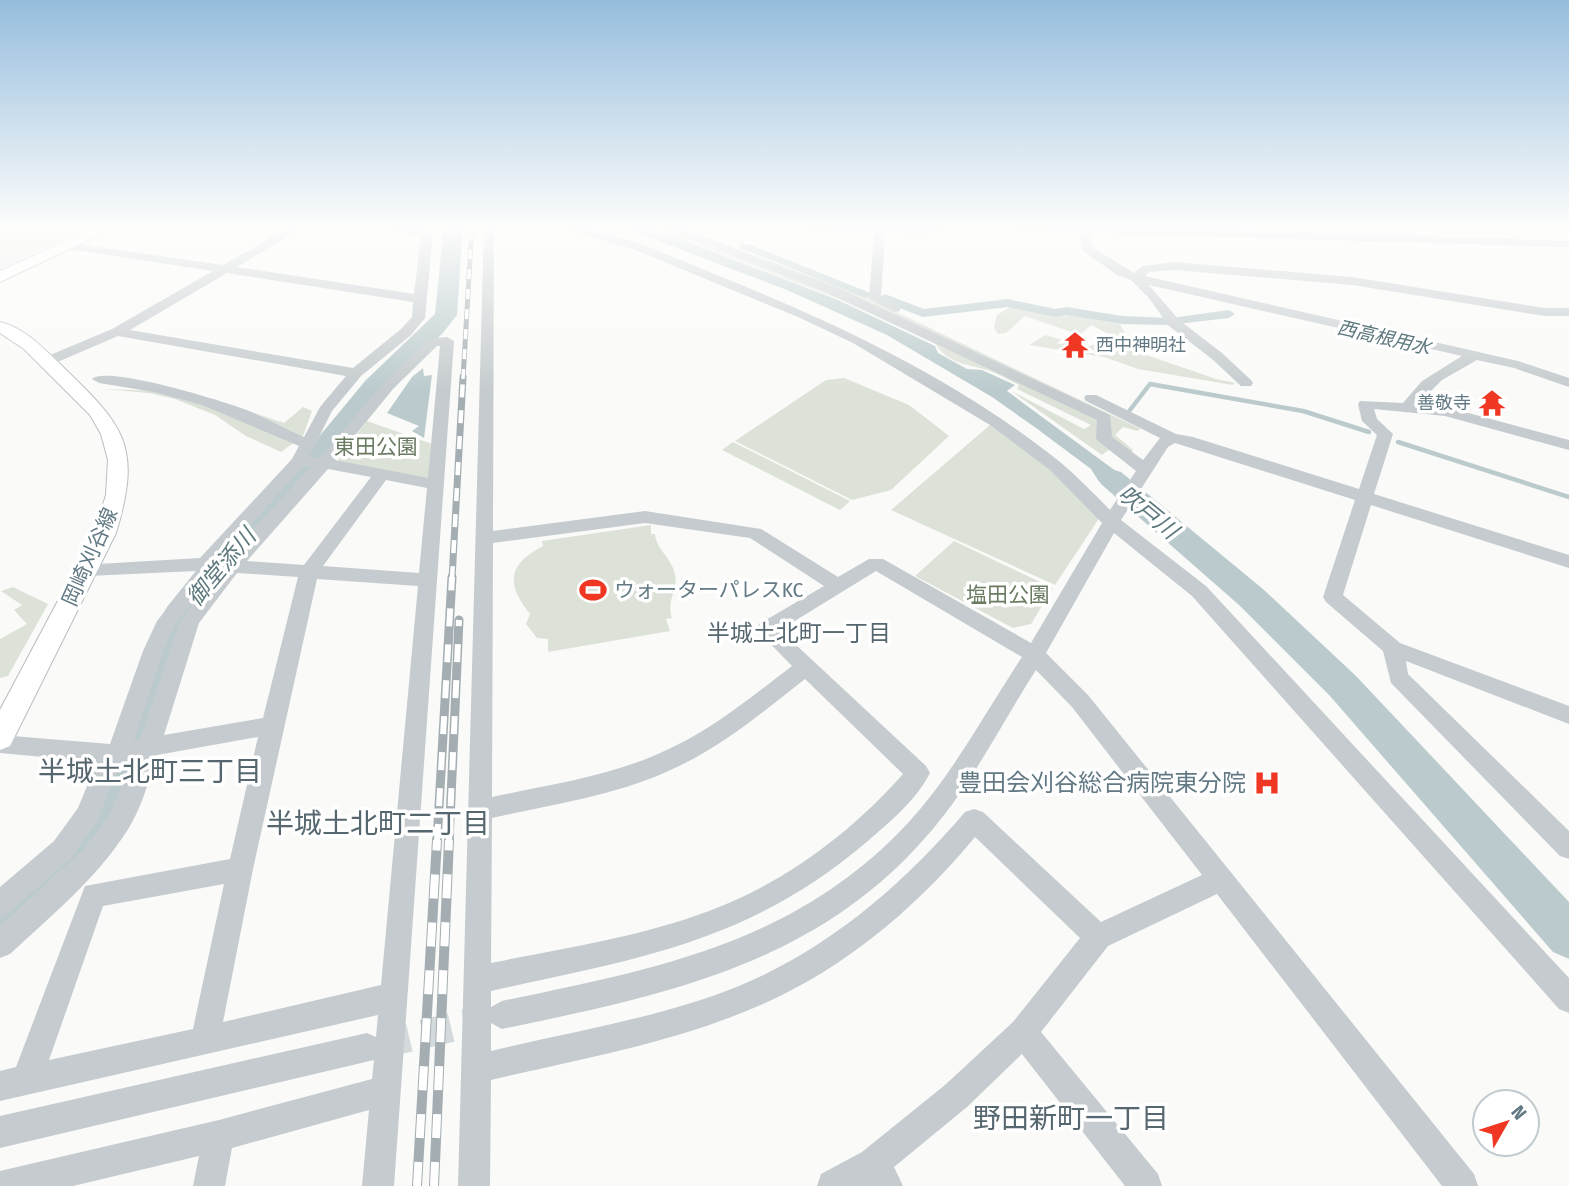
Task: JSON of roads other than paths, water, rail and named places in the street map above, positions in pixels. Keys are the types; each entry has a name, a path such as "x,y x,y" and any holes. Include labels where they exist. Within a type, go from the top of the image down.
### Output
{"main road":[{"name":"岡崎刈谷線","path":"0,327 9,330 48,361 98,412 111,434 118,460 117,495 105,533 0,738"}],"street":[{"path":"48,361 117,332 206,280"},
{"path":"299,280 420,299"},
{"path":"0,904 63,849 88,814 167,621 216,565 303,452 325,410 356,373 406,332 418,318 422,280"},
{"path":"474,1186 488,280"},
{"path":"720,280 858,340 995,422 1056,467 1199,591 1569,999"},
{"path":"807,280 1105,418 1104,438 1143,471"},
{"path":"876,280 875,299 1172,438 1187,440 1569,562"},
{"path":"1138,280 1165,308 1174,323 1217,356 1246,383"},
{"path":"1146,280 1518,365 1569,383"},
{"path":"1344,280 1545,312 1569,312"},
{"path":"117,332 356,373"},
{"path":"0,944 62,889 94,856 119,822 136,785 190,621 216,565 258,534 324,463 388,386 433,342 447,341 378,1186"},
{"path":"1406,410 1411,399 1452,367 1476,355"},
{"path":"99,379 187,394 244,415 286,437 303,452 324,463 436,485"},
{"path":"1569,445 1446,412 1365,404 1370,421 1385,434 1333,597 1393,648 1569,715"},
{"path":"502,1016 667,979 709,965 752,948 848,893 915,832 943,799 1035,655 1143,471 1162,444 1172,438"},
{"path":"205,1041 240,869 309,571 382,474"},
{"path":"484,538 645,517 755,533 840,587"},
{"path":"478,979 682,934 749,906 811,870 853,840 898,799 918,773 766,629 876,563 1035,655 1080,701 1462,1186"},
{"path":"88,570 216,565 429,580"},
{"path":"1393,648 1398,677 1569,848"},
{"path":"478,810 630,776 690,750 806,668"},
{"path":"0,744 115,753 272,725"},
{"path":"476,1069 677,1020 773,985 857,933 901,899 940,862 974,820 1098,937"},
{"path":"27,1079 94,895 240,869"},
{"path":"833,1186 880,1175 956,1096 1023,1032 1098,937 1219,880"},
{"path":"0,1086 392,998"},
{"path":"1023,1032 1146,1186"},
{"path":"0,1132 367,1048"},
{"path":"4,1186 219,1136 386,1090"},
{"path":"209,1186 219,1136"}],"waterway":[{"name":"御堂添川","path":"0,923 75,854 105,812 135,743 166,642 179,616 212,573 327,445 375,385 446,315 449,280"},
{"name":"西高根用水","path":"832,280 867,294"},
{"name":"西高根用水","path":"885,298 923,313 1008,303 1055,313 1067,311 1122,320 1168,321"},
{"name":"西高根用水","path":"1176,320 1229,314"},
{"path":"1130,410 1150,384 1303,411 1369,432"},
{"path":"1398,442 1569,497"},
{"name":"吹戸川","path":"1111,478 1251,597 1343,686 1569,936"}],"tunnel":[{"path":"381,1044 488,1019"}],"railway":[{"path":"463,379 469,280"},
{"path":"452,579 463,377"},
{"path":"437,842 452,577"},
{"path":"449,842 459,620"},
{"path":"417,1186 437,840"},
{"path":"434,1186 449,840"}],"place":[{"name":"西中神明社","path":"1075,345"},
{"name":"善敬寺","path":"1492,403"},
{"name":"ウォーターパレスKC","path":"593,590"},
{"name":"豊田会刈谷総合病院東分院","path":"1267,783"}],"district":[{"name":"半城土北町一丁目","path":"799,633"},
{"name":"半城土北町三丁目","path":"150,771"},
{"name":"半城土北町二丁目","path":"378,823"},
{"name":"野田新町一丁目","path":"1071,1118"}],"park label":[{"name":"東田公園","path":"376,447"},
{"name":"塩田公園","path":"1008,595"}]}
